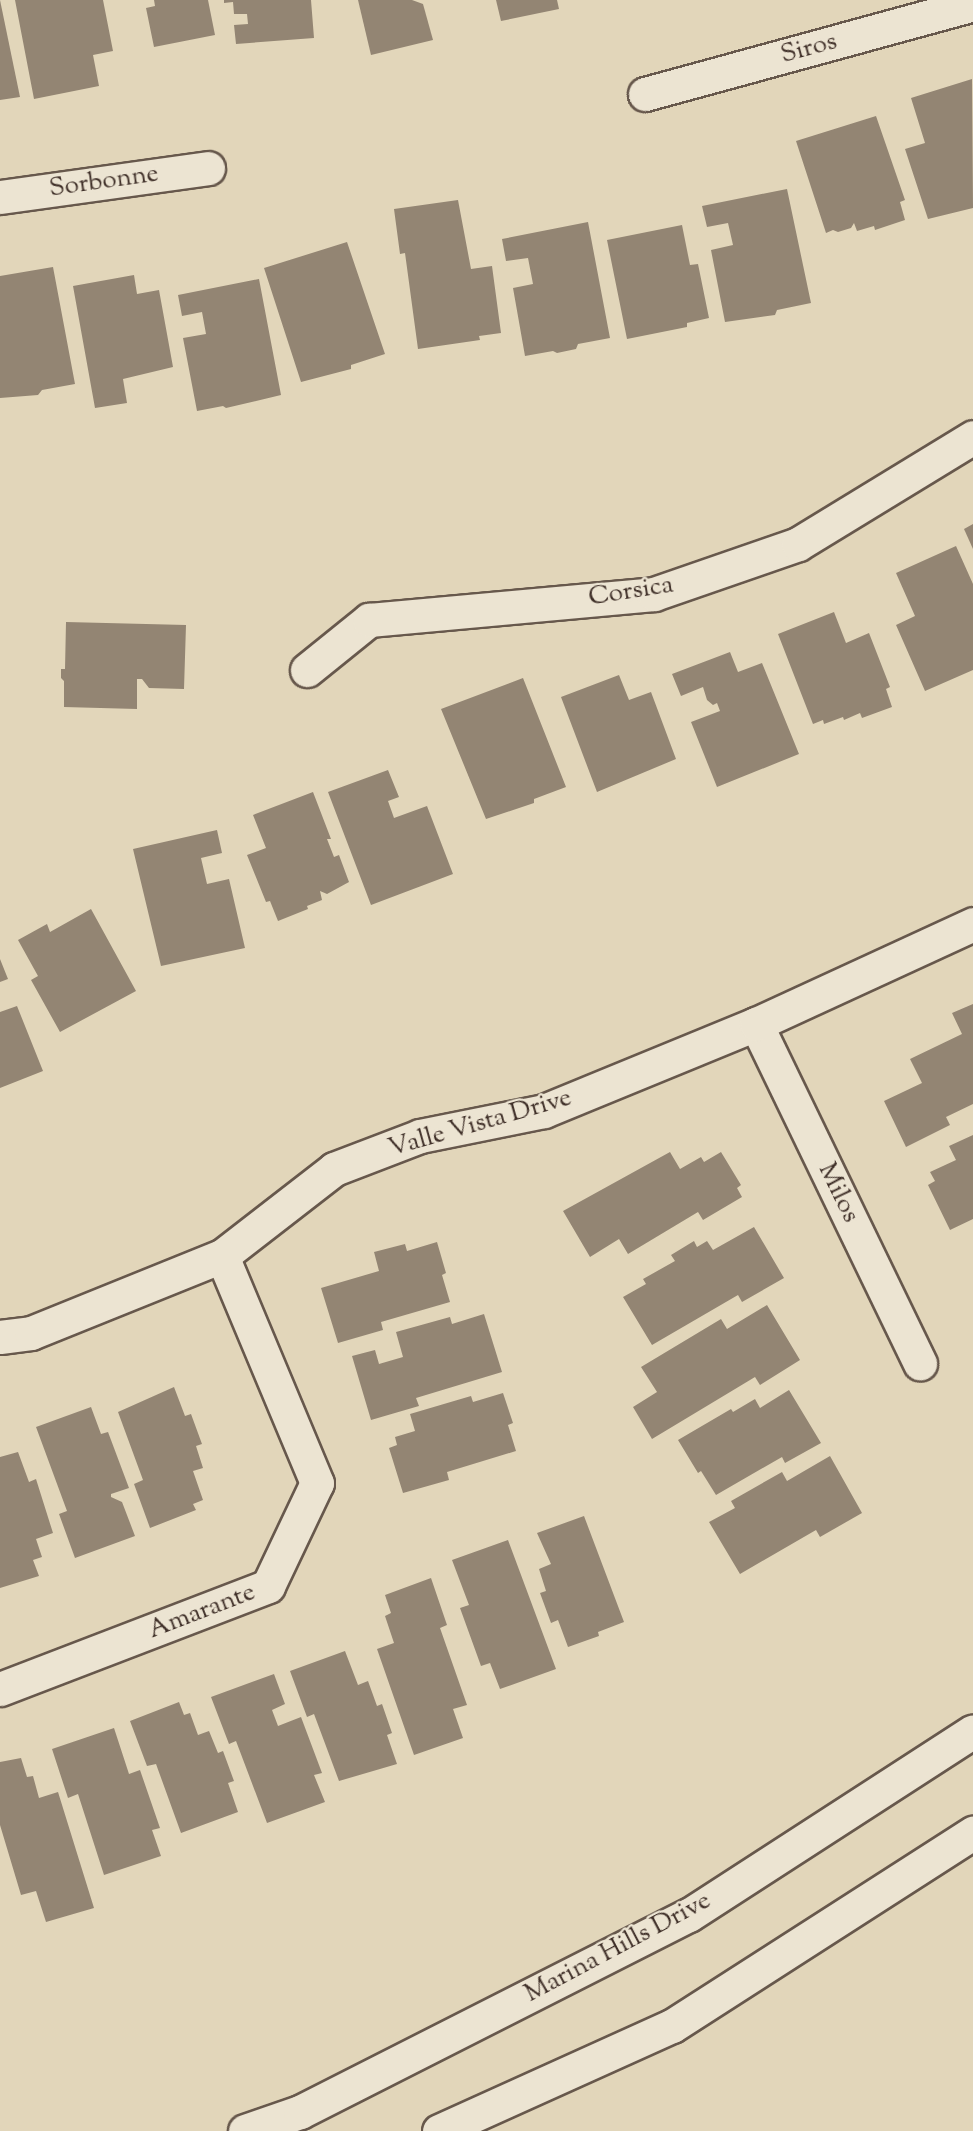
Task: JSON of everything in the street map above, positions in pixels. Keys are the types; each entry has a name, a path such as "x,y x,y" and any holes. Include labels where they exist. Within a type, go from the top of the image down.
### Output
{"street":[{"name":"Siros","path":"645,94 973,4"},
{"name":"Sorbonne","path":"0,197 207,168"},
{"name":"Corsica","path":"307,670 369,620 654,594 798,544 973,437"},
{"name":"Valle Vista Drive","path":"0,1337 31,1333 222,1256 334,1169 420,1136 544,1111 756,1024 973,924"},
{"name":"Milos","path":"756,1024 920,1363"},
{"name":"Amarante","path":"0,1689 268,1586 317,1483 222,1256"},
{"name":"Marina Hills Drive","path":"245,2131 300,2112 689,1915 973,1731"},
{"path":"439,2131 672,2026 973,1833"}],"building":[{"path":"0,0 20,97 0,100"},
{"path":"15,0 103,0 113,51 93,55 99,86 34,99"},
{"path":"154,0 208,0 215,35 154,47 146,8 155,6"},
{"path":"224,0 311,0 314,38 236,44 234,25 248,24 247,14 234,14 233,2 224,3"},
{"path":"358,0 412,0 423,4 433,40 371,55"},
{"path":"496,0 557,0 559,9 501,21"},
{"path":"972,79 973,208 928,219 905,149 925,143 911,98"},
{"path":"876,116 905,200 900,202 905,220 875,230 874,226 857,231 854,223 851,228 826,233 796,141"},
{"path":"787,189 811,303 777,310 775,315 725,322 711,250 733,245 728,223 707,227 702,206"},
{"path":"458,200 471,269 492,266 501,333 479,336 480,340 418,349 405,253 400,254 394,209"},
{"path":"588,222 610,338 578,344 576,349 525,356 513,288 533,284 528,258 506,261 502,239"},
{"path":"682,225 690,265 698,264 709,318 687,323 687,327 627,339 607,240"},
{"path":"347,242 385,354 351,365 351,369 301,382 264,268"},
{"path":"53,267 75,384 42,390 38,395 0,398 0,276"},
{"path":"134,275 137,294 159,290 173,367 123,379 127,403 95,408 73,286"},
{"path":"259,279 281,395 226,408 223,406 197,411 183,338 206,334 202,312 182,316 178,295"},
{"path":"973,524 973,549 964,529"},
{"path":"956,546 973,584 973,670 925,691 896,625 915,616 896,573"},
{"path":"834,612 846,643 869,633 890,687 886,689 892,707 862,718 860,713 844,720 843,717 824,724 823,720 813,724 778,634"},
{"path":"66,622 186,625 184,689 149,688 142,679 137,679 137,709 64,707 64,681 61,678 61,669 65,669"},
{"path":"730,652 738,672 762,663 799,754 717,787 691,722 720,711 717,703 713,705 707,700 703,687 681,696 672,674"},
{"path":"619,675 629,700 651,692 676,759 597,792 561,697"},
{"path":"523,678 566,787 534,799 534,803 486,819 441,709"},
{"path":"388,770 399,797 388,801 394,818 427,806 453,874 371,905 328,792"},
{"path":"313,792 331,839 327,839 334,857 339,855 349,882 327,894 320,891 322,900 307,906 308,909 278,921 270,901 266,902 247,855 266,848 253,815"},
{"path":"217,830 222,853 201,858 207,884 229,879 245,948 161,966 133,849"},
{"path":"91,909 136,991 60,1032 31,980 38,976 18,940 47,924 50,932"},
{"path":"0,959 8,979 0,982"},
{"path":"973,1004 973,1104 946,1117 950,1125 906,1147 884,1101 922,1083 910,1059 962,1034 952,1013"},
{"path":"17,1006 43,1071 0,1088 0,1012"},
{"path":"973,1135 973,1219 950,1230 928,1185 935,1181 930,1172 956,1160 949,1146"},
{"path":"670,1152 680,1169 701,1157 704,1162 721,1152 741,1185 737,1188 742,1197 703,1220 698,1212 628,1254 619,1239 590,1257 563,1211"},
{"path":"754,1227 784,1278 742,1302 738,1295 652,1345 623,1297 646,1284 643,1279 675,1261 671,1255 694,1241 697,1247 707,1241 713,1250"},
{"path":"437,1242 446,1273 442,1275 450,1302 381,1322 383,1330 338,1343 321,1288 379,1271 374,1252 405,1244 407,1251"},
{"path":"767,1305 800,1360 760,1385 755,1377 652,1439 633,1407 657,1392 641,1367 721,1319 727,1329"},
{"path":"484,1314 502,1372 416,1398 419,1406 371,1420 352,1356 375,1350 379,1364 403,1357 396,1332 450,1317 452,1324"},
{"path":"174,1387 185,1416 191,1414 202,1444 196,1446 203,1468 193,1471 203,1500 193,1504 196,1510 150,1528 134,1484 143,1480 118,1412"},
{"path":"789,1390 821,1443 785,1463 782,1457 716,1495 701,1471 698,1473 678,1440 731,1409 733,1412 755,1399 760,1408"},
{"path":"503,1393 513,1423 508,1425 516,1451 447,1472 449,1480 403,1493 389,1448 397,1445 395,1437 415,1431 410,1414 471,1396 473,1402"},
{"path":"91,1407 101,1434 108,1432 129,1488 111,1494 111,1497 122,1502 135,1536 75,1558 59,1514 67,1511 36,1427"},
{"path":"18,1452 29,1482 36,1479 53,1533 36,1539 42,1557 33,1560 39,1576 0,1588 0,1457"},
{"path":"830,1456 862,1513 820,1537 816,1530 740,1574 709,1522 735,1508 731,1501 782,1472 787,1481"},
{"path":"584,1516 624,1622 598,1632 599,1636 568,1647 558,1620 551,1623 540,1593 546,1591 539,1569 551,1564 537,1533"},
{"path":"508,1540 556,1669 500,1689 490,1663 481,1666 460,1608 469,1605 452,1560"},
{"path":"431,1578 447,1625 440,1628 467,1705 453,1709 463,1738 414,1755 377,1649 394,1643 385,1616 391,1613 385,1595"},
{"path":"345,1651 358,1685 368,1681 377,1706 382,1704 392,1733 387,1735 397,1764 339,1781 314,1714 307,1717 290,1671"},
{"path":"274,1674 285,1704 272,1710 278,1726 301,1717 322,1773 314,1775 325,1802 267,1823 236,1741 229,1744 211,1697"},
{"path":"179,1702 184,1715 190,1713 198,1735 209,1731 218,1753 223,1751 234,1781 228,1783 238,1812 181,1833 156,1764 147,1766 130,1721"},
{"path":"114,1728 129,1774 140,1770 160,1828 152,1830 161,1856 104,1875 78,1794 68,1798 52,1749"},
{"path":"21,1758 27,1777 33,1776 39,1798 58,1792 94,1908 46,1922 36,1891 21,1895 0,1825 0,1762"}]}
